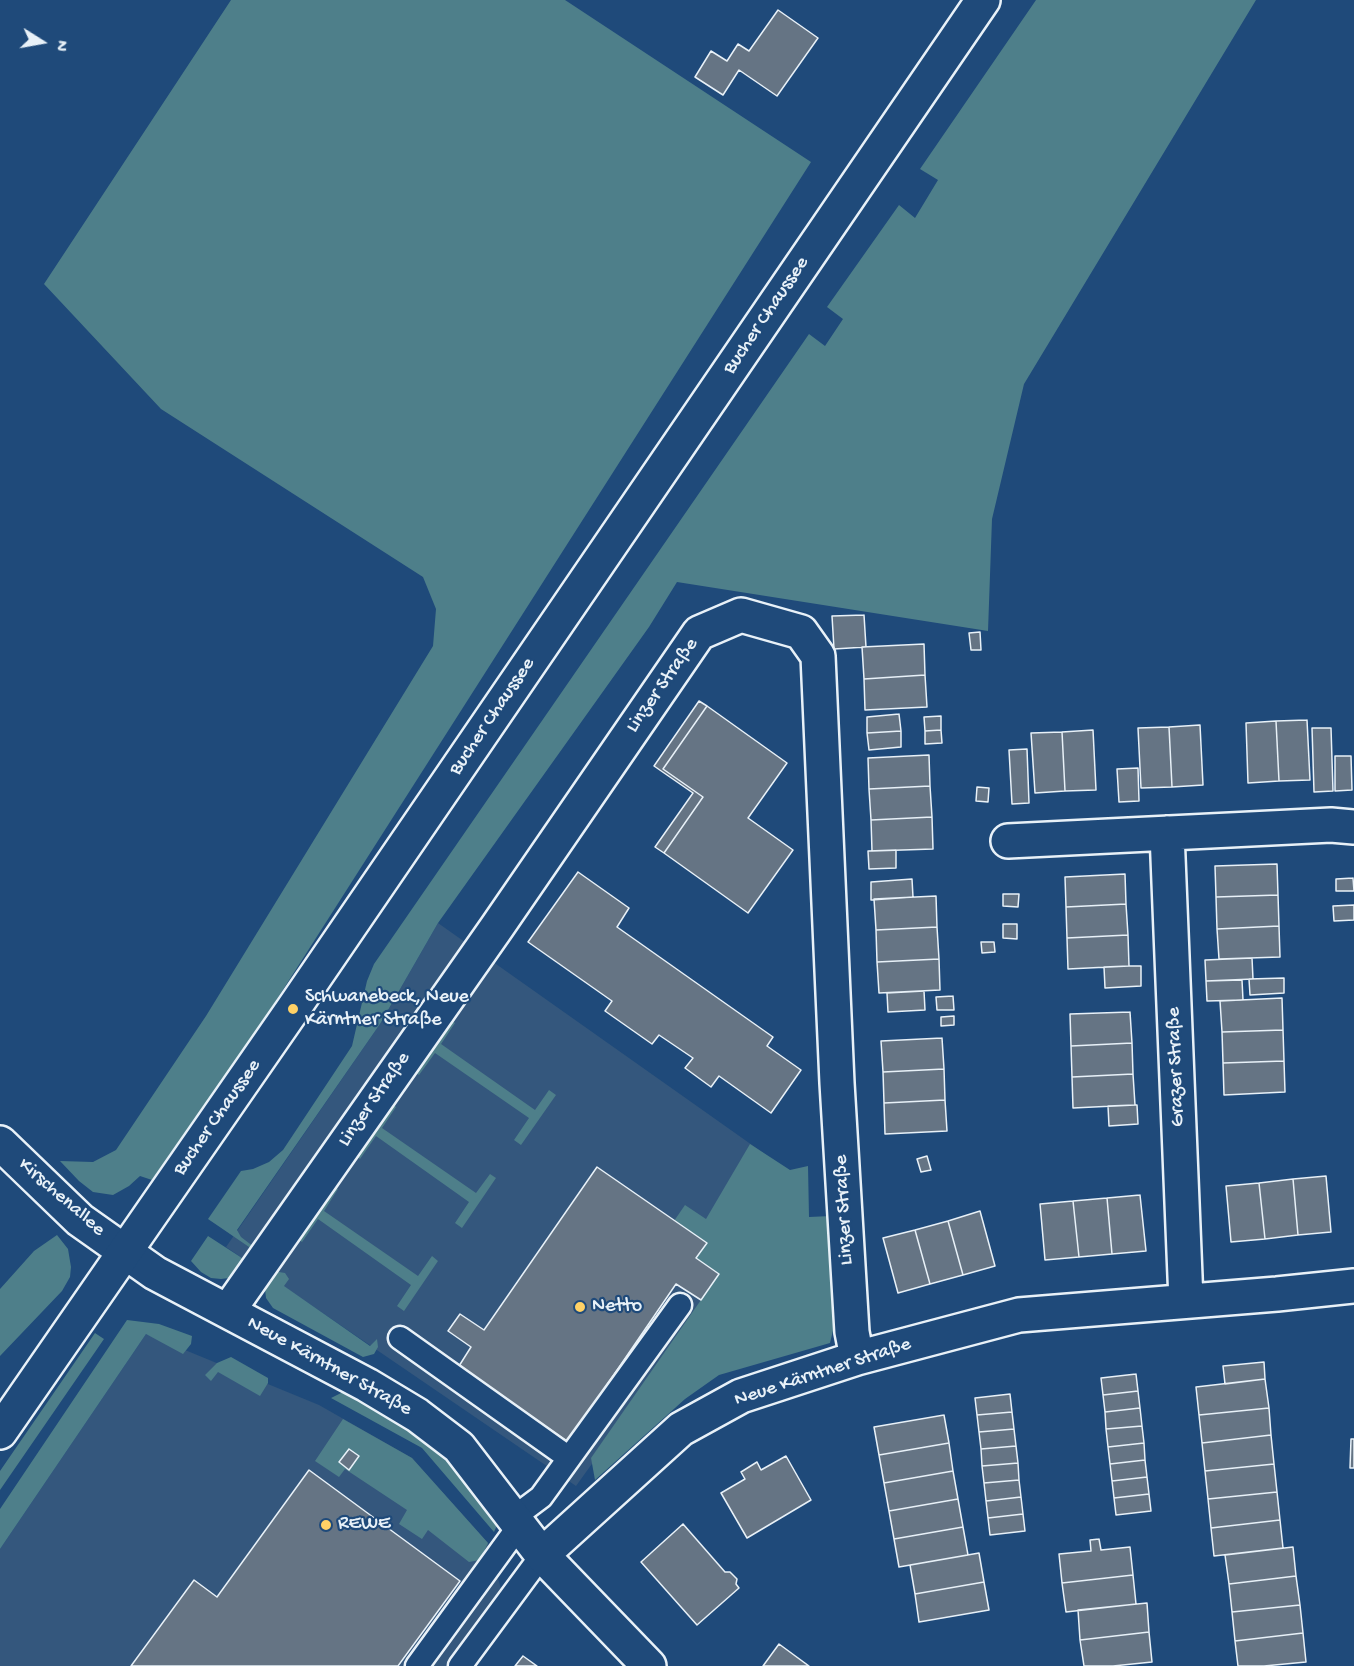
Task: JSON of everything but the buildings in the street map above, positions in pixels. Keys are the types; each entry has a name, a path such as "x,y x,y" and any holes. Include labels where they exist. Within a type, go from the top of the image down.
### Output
{"street":[{"name":"Bucher Chaussee","path":"0,1432 293,1009 983,0"},
{"name":"Linzer Straße","path":"228,1311 699,633 741,615 801,632 818,656 837,1083 852,1332 857,1358"},
{"path":"1008,841 1331,825 1354,827"},
{"name":"Grazer Straße","path":"1167,833 1186,1301"},
{"name":"Kirschenallee","path":"0,1143 80,1220 125,1251"},
{"name":"Neue Kärntner Straße","path":"125,1251 155,1273 367,1385 417,1415 459,1447 542,1555 681,1429 741,1396 857,1358 1019,1315 1354,1286"},
{"path":"542,1555 649,1666"}],"lane":[{"path":"417,1666 516,1522 541,1497 680,1305"},
{"path":"400,1338 569,1458"},
{"path":"460,1666 542,1555"}],"shaded area":[{"path":"438,923 769,1157 731,1271 576,1486 226,1247 380,1024"},
{"path":"146,1334 319,1405 412,1458 488,1543 501,1589 446,1666 0,1666 0,1549"}],"green space":[{"path":"231,0 565,0 811,162 263,1021 152,1180 140,1176 129,1186 113,1195 93,1192 60,1161 93,1162 116,1150 206,1016 433,646 436,609 423,577 161,409 44,284"},
{"path":"1036,0 1256,0 1024,384 992,519 988,631 677,582 649,627 438,923 380,1024 237,1230 241,1237 254,1247 252,1249 208,1219 241,1171 269,1162 283,1150 352,1046 367,981 374,964 809,334 825,346 843,319 827,307 899,205 915,218 938,180 920,169"},
{"path":"449,1019 455,1023 441,1044 535,1110 549,1090 556,1095 521,1145 514,1140 529,1118 435,1053 419,1075 413,1071"},
{"path":"390,1102 396,1107 382,1128 476,1193 490,1174 496,1178 462,1228 455,1223 469,1202 376,1136 360,1159 354,1154"},
{"path":"750,1144 790,1170 808,1166 809,1217 831,1216 838,1310 830,1343 719,1375 685,1399 595,1480 591,1458 719,1274 696,1258 674,1221 685,1205 706,1219"},
{"path":"332,1185 338,1189 324,1211 418,1276 432,1256 438,1261 404,1311 397,1306 411,1285 318,1219 302,1242 295,1237"},
{"path":"57,1235 68,1249 70,1277 62,1291 0,1356 0,1289 34,1251"},
{"path":"208,1236 242,1258 242,1266 229,1278 211,1278 201,1272 191,1261"},
{"path":"273,1271 285,1273 289,1279 284,1286 370,1346 377,1339 378,1347 374,1354 363,1357 273,1308 266,1298 265,1289"},
{"path":"127,1320 159,1324 192,1336 191,1344 183,1354 146,1334 0,1549 0,1509"},
{"path":"95,1333 104,1339 0,1490 0,1471"},
{"path":"231,1357 268,1378 268,1383 260,1396 218,1372 211,1381 205,1375 217,1363"},
{"path":"345,1391 425,1435 478,1496 498,1523 494,1532 422,1448 331,1398"},
{"path":"343,1419 412,1458 488,1543 480,1560 469,1562 428,1530 422,1539 399,1524 407,1510 345,1469 339,1477 315,1461"}],"place":[{"name":"Schwanebeck, Neue Kärntner Straße","path":"293,1009"},
{"name":"Netto","path":"580,1307"},
{"name":"REWE","path":"326,1525"}]}
